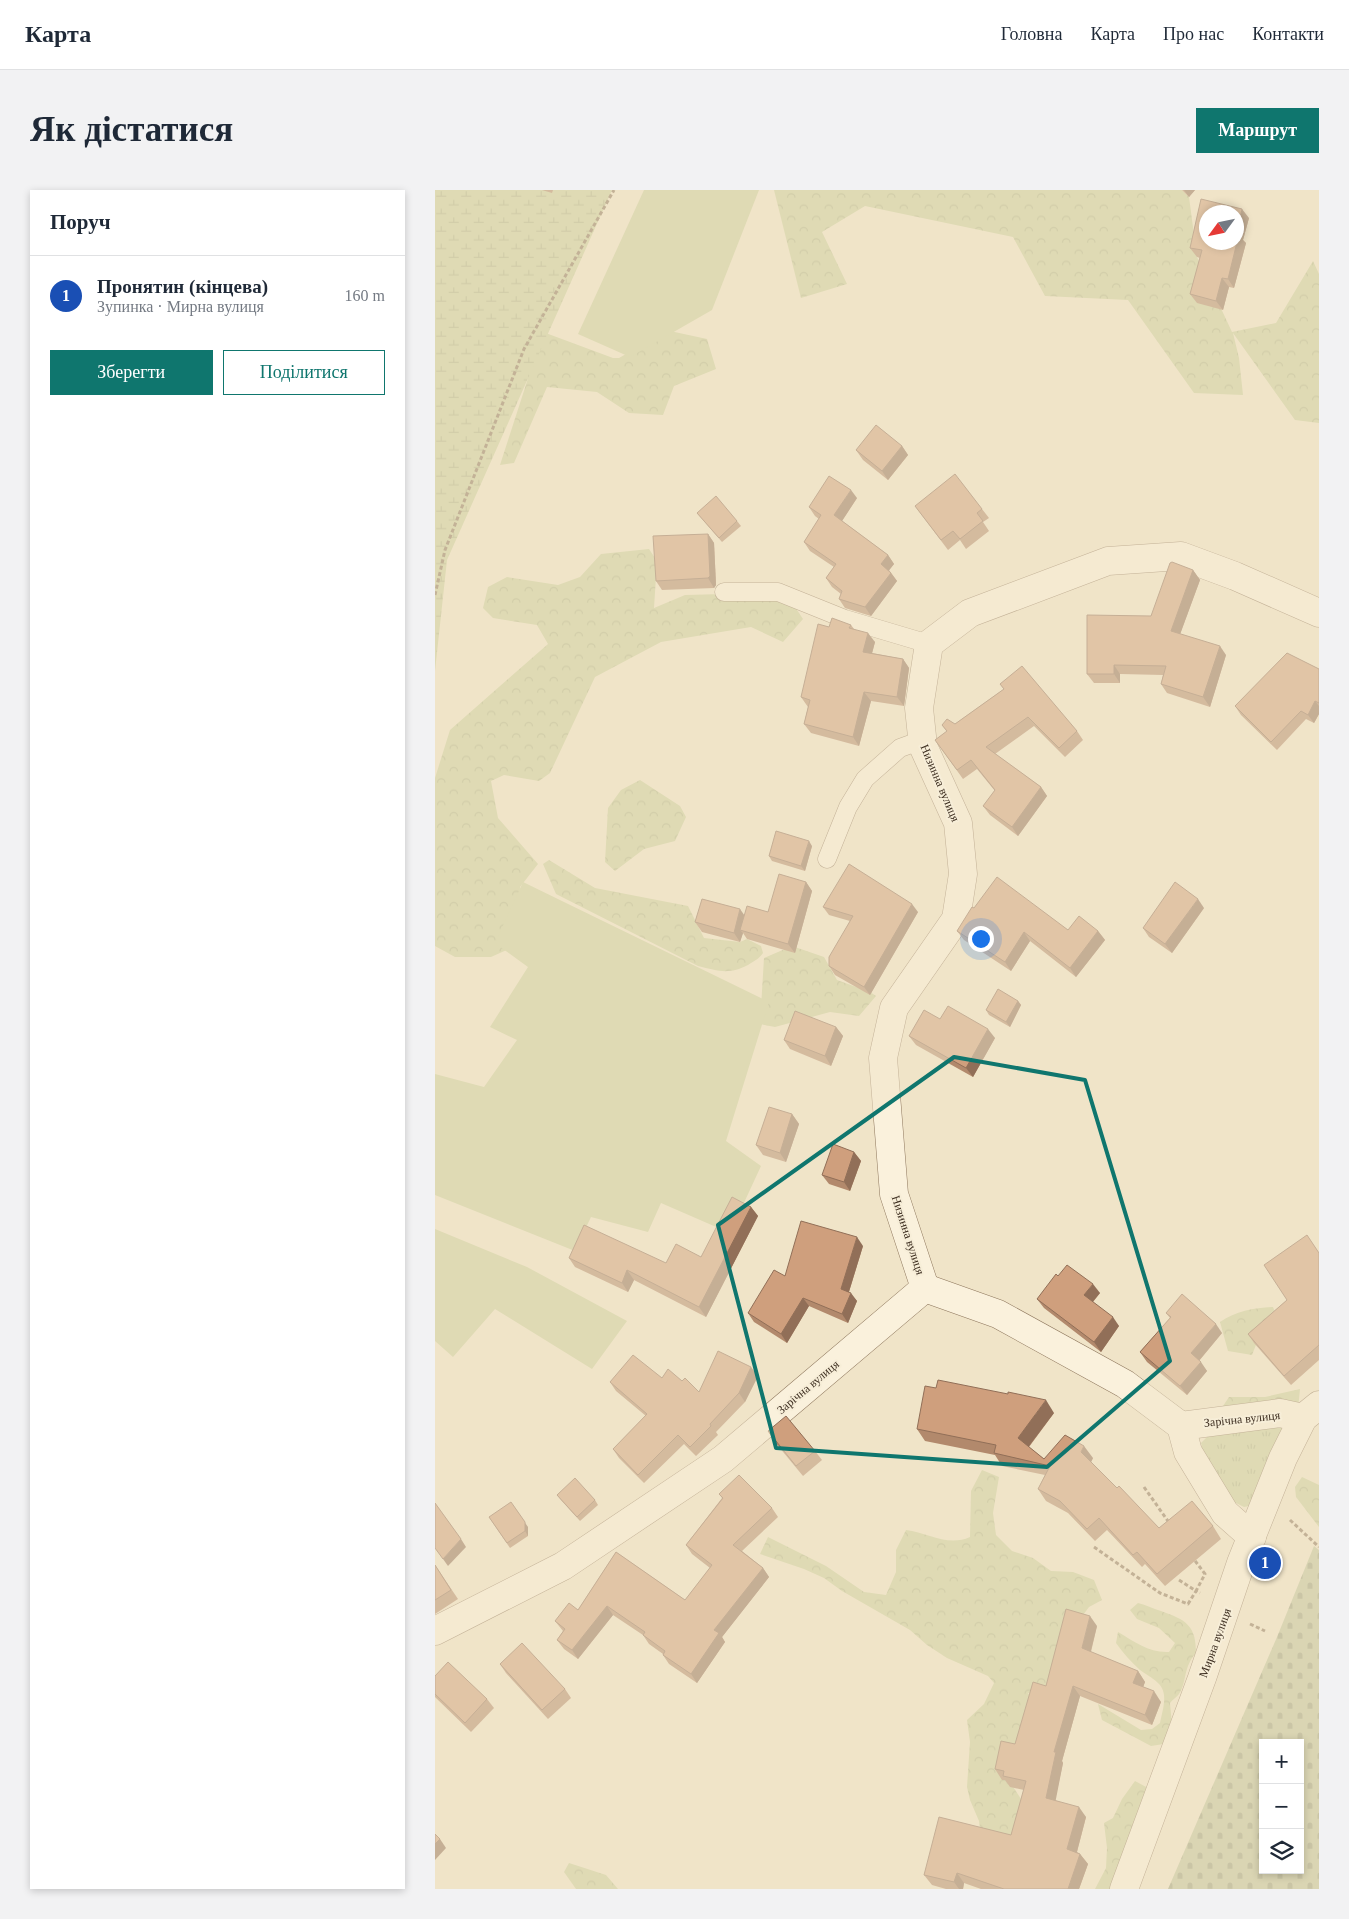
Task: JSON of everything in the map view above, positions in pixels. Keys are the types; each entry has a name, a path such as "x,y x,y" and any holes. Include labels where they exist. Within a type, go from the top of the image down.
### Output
{"street":[{"path":"929,644 970,613 1108,561 1181,556 1235,576 1319,613"},
{"name":"Низинна вулиця","path":"925,1288 894,1194 883,1058 894,1008 956,919 963,874 958,823 922,740 919,708 929,644"},
{"path":"925,1288 998,1314 1125,1384 1181,1426 1188,1452 1225,1513 1252,1537"},
{"name":"Зарічна вулиця","path":"435,1631 563,1566 723,1459 925,1288"},
{"name":"Зарічна вулиця","path":"1181,1426 1311,1412"},
{"name":"Мирна вулиця","path":"1124,1889 1252,1537 1283,1458 1311,1412"}],"lane":[{"path":"724,592 778,592 845,619 929,644"},
{"path":"827,859 848,808 865,780 900,748 922,740"}],"path":[{"path":"435,595 445,550 524,349 614,190"},
{"path":"1144,1487 1172,1527"},
{"path":"1285,1516 1319,1547"},
{"path":"1094,1547 1161,1593 1188,1604 1205,1574 1188,1550"},
{"path":"1179,1580 1204,1594"}],"highlighted area":[{"path":"954,1057 1085,1080 1170,1361 1047,1467 776,1448 718,1225"}],"green space":[{"path":"435,190 612,190 447,560 435,671"},
{"path":"644,190 759,190 712,310 630,357 578,334"},
{"path":"774,190 1182,190 1189,197 1197,257 1232,332 1276,323 1313,261 1319,274 1319,423 1295,420 1233,333 1239,358 1243,395 1194,393 1128,300 1045,296 1013,237 865,206 822,232 847,284 801,298"},
{"path":"670,331 707,339 716,369 674,386 663,415 629,413 597,392 547,387 514,463 500,465 543,332 613,358 619,358 663,333"},
{"path":"649,549 657,561 654,608 685,595 763,593 795,607 803,619 783,642 751,627 661,642 595,677 550,773 539,781 504,775 491,781 498,818 538,864 520,887 518,945 491,957 455,957 435,946 435,778 450,730 548,644 537,625 493,618 483,608 488,587 507,577 558,585 580,577 601,554"},
{"path":"640,780 680,806 686,817 675,841 644,849 615,871 605,862 608,808 621,790"},
{"path":"549,860 595,888 688,906 704,938 740,942 747,939 761,946 763,953 748,965 735,970 718,971 698,966 556,894 543,864"},
{"path":"523,882 769,1002 726,1141 761,1166 730,1233 661,1203 648,1232 591,1217 575,1251 435,1195 435,1074 484,1087 517,1040 490,1027 528,967 495,943"},
{"path":"792,946 824,957 837,980 876,996 859,1016 830,1012 775,1027 760,1024 764,958"},
{"path":"435,1229 527,1267 627,1321 592,1369 495,1309 453,1357 435,1341"},
{"path":"1273,1307 1276,1315 1263,1327 1252,1355 1228,1351 1220,1322 1232,1315 1245,1311"},
{"path":"1300,1389 1298,1409 1228,1424 1223,1406 1229,1397 1265,1397"},
{"path":"1283,1426 1283,1437 1254,1505 1244,1507 1232,1501 1204,1457 1201,1443 1211,1433 1249,1431"},
{"path":"982,1470 999,1477 993,1513 996,1535 1012,1551 1033,1558 1051,1571 1073,1572 1094,1580 1102,1600 1089,1607 1077,1623 1056,1692 1028,1693 1044,1720 999,1765 1021,1799 1014,1846 982,1843 979,1821 967,1787 970,1742 967,1720 984,1704 994,1683 988,1676 947,1658 927,1645 910,1630 842,1591 824,1578 760,1554 768,1537 826,1566 864,1592 886,1595 896,1572 896,1550 906,1530 954,1541 970,1537 971,1491"},
{"path":"1302,1477 1319,1485 1319,1527 1296,1497 1295,1487"},
{"path":"1314,1546 1319,1550 1319,1889 1168,1889 1277,1637"},
{"path":"1138,1603 1170,1614 1183,1621 1192,1630 1196,1644 1196,1653 1189,1664 1181,1689 1170,1703 1172,1726 1170,1743 1151,1746 1102,1720 1098,1704 1141,1730 1152,1729 1160,1723 1164,1702 1163,1690 1158,1683 1130,1661 1121,1650 1116,1643 1118,1632 1155,1651 1169,1652 1175,1643 1159,1628 1137,1619 1130,1610"},
{"path":"1135,1781 1148,1788 1120,1889 1095,1889 1106,1868 1107,1848 1104,1823 1113,1818 1122,1799"},
{"path":"569,1863 606,1875 618,1889 576,1889 564,1872"}],"building":[{"path":"1201,199 1226,205 1200,205"},
{"path":"1199,208 1199,250 1190,248"},
{"path":"1202,250 1235,250 1228,279 1222,278 1216,301 1190,294"},
{"path":"876,425 902,446 882,471 856,450"},
{"path":"955,474 982,509 977,513 983,521 960,539 953,531 941,540 915,506"},
{"path":"829,476 851,490 834,515 888,555 881,564 891,573 865,607 839,599 842,591 826,578 836,564 804,542 821,515 809,507"},
{"path":"716,496 737,521 719,538 697,513"},
{"path":"708,534 710,576 708,578 656,581 653,536"},
{"path":"1172,562 1193,570 1171,631 1220,646 1203,697 1161,684 1166,666 1114,665 1114,674 1087,674 1087,615 1151,616 1170,563"},
{"path":"832,618 851,625 849,628 868,633 863,652 903,659 897,697 864,692 853,737 804,724 810,700 801,697 818,624 829,627"},
{"path":"1287,653 1319,669 1319,703 1315,701 1308,715 1301,711 1271,742 1235,706"},
{"path":"1022,666 1077,731 1059,748 1028,717 986,747 1041,787 1012,827 983,806 995,790 971,760 957,770 935,740 947,731 942,725 947,719 955,724 1004,689 1000,684"},
{"path":"776,831 809,841 801,866 769,856"},
{"path":"849,864 912,904 864,987 829,966 829,957 853,916 823,907"},
{"path":"779,874 806,882 788,944 740,930 747,906 768,912"},
{"path":"997,877 1068,930 1079,916 1098,931 1070,968 1024,932 1005,962 957,931 972,907 974,908"},
{"path":"1175,882 1198,899 1165,944 1143,928"},
{"path":"702,899 740,909 734,933 695,922"},
{"path":"998,989 1018,1001 1006,1022 986,1010"},
{"path":"948,1006 988,1029 966,1068 909,1036 924,1010 940,1019"},
{"path":"795,1011 836,1027 825,1056 784,1040"},
{"path":"769,1107 792,1114 780,1153 756,1145"},
{"path":"833,1144 854,1152 844,1182 822,1175"},
{"path":"732,1197 751,1207 699,1307 627,1270 622,1283 569,1258 584,1225 666,1263 676,1244 701,1257"},
{"path":"801,1221 857,1237 841,1289 851,1293 842,1314 803,1298 781,1334 748,1313 774,1270 785,1276"},
{"path":"1307,1235 1319,1253 1319,1345 1284,1376 1248,1334 1287,1300 1264,1265"},
{"path":"1067,1265 1093,1284 1084,1295 1113,1317 1094,1342 1037,1299 1056,1274 1058,1276"},
{"path":"1182,1294 1216,1324 1191,1353 1201,1362 1180,1386 1140,1352 1171,1317 1166,1313"},
{"path":"718,1351 751,1367 739,1393 690,1447 678,1435 638,1475 613,1449 647,1414 610,1382 633,1355 662,1378 668,1369 682,1381 685,1378 699,1392"},
{"path":"938,1380 1046,1400 1018,1438 1044,1459 1065,1435 1084,1446 1081,1452 1117,1488 1119,1486 1159,1528 1192,1501 1213,1526 1157,1574 1137,1552 1133,1555 1099,1518 1087,1529 1060,1501 1038,1489 1050,1466 994,1453 996,1445 917,1429 925,1386 936,1388"},
{"path":"786,1416 815,1451 796,1466 768,1431"},
{"path":"739,1475 772,1508 733,1545 763,1568 714,1630 719,1633 691,1674 663,1655 665,1651 643,1635 645,1632 607,1606 572,1650 557,1640 565,1629 555,1621 569,1603 578,1610 616,1552 685,1600 712,1565 686,1545 723,1498 719,1494"},
{"path":"575,1478 595,1500 577,1517 557,1495"},
{"path":"511,1502 525,1522 525,1531 507,1543 489,1517"},
{"path":"435,1503 461,1539 443,1559 435,1548"},
{"path":"435,1565 451,1590 435,1600"},
{"path":"1066,1609 1090,1616 1082,1648 1138,1671 1133,1683 1154,1691 1145,1715 1073,1686 1054,1752 1056,1752 1046,1798 1079,1807 1067,1849 1080,1854 1068,1889 1004,1889 957,1873 954,1882 924,1875 939,1817 1011,1835 1026,1781 1003,1776 1004,1771 995,1769 1001,1741 1015,1744 1033,1682 1046,1686"},
{"path":"522,1643 565,1689 542,1710 500,1664"},
{"path":"448,1662 487,1699 465,1723 435,1694 435,1676"},
{"path":"435,1834 440,1839 435,1844"}],"place":[{"name":"Пронятин (кінцева)","path":"1265,1563"}]}
